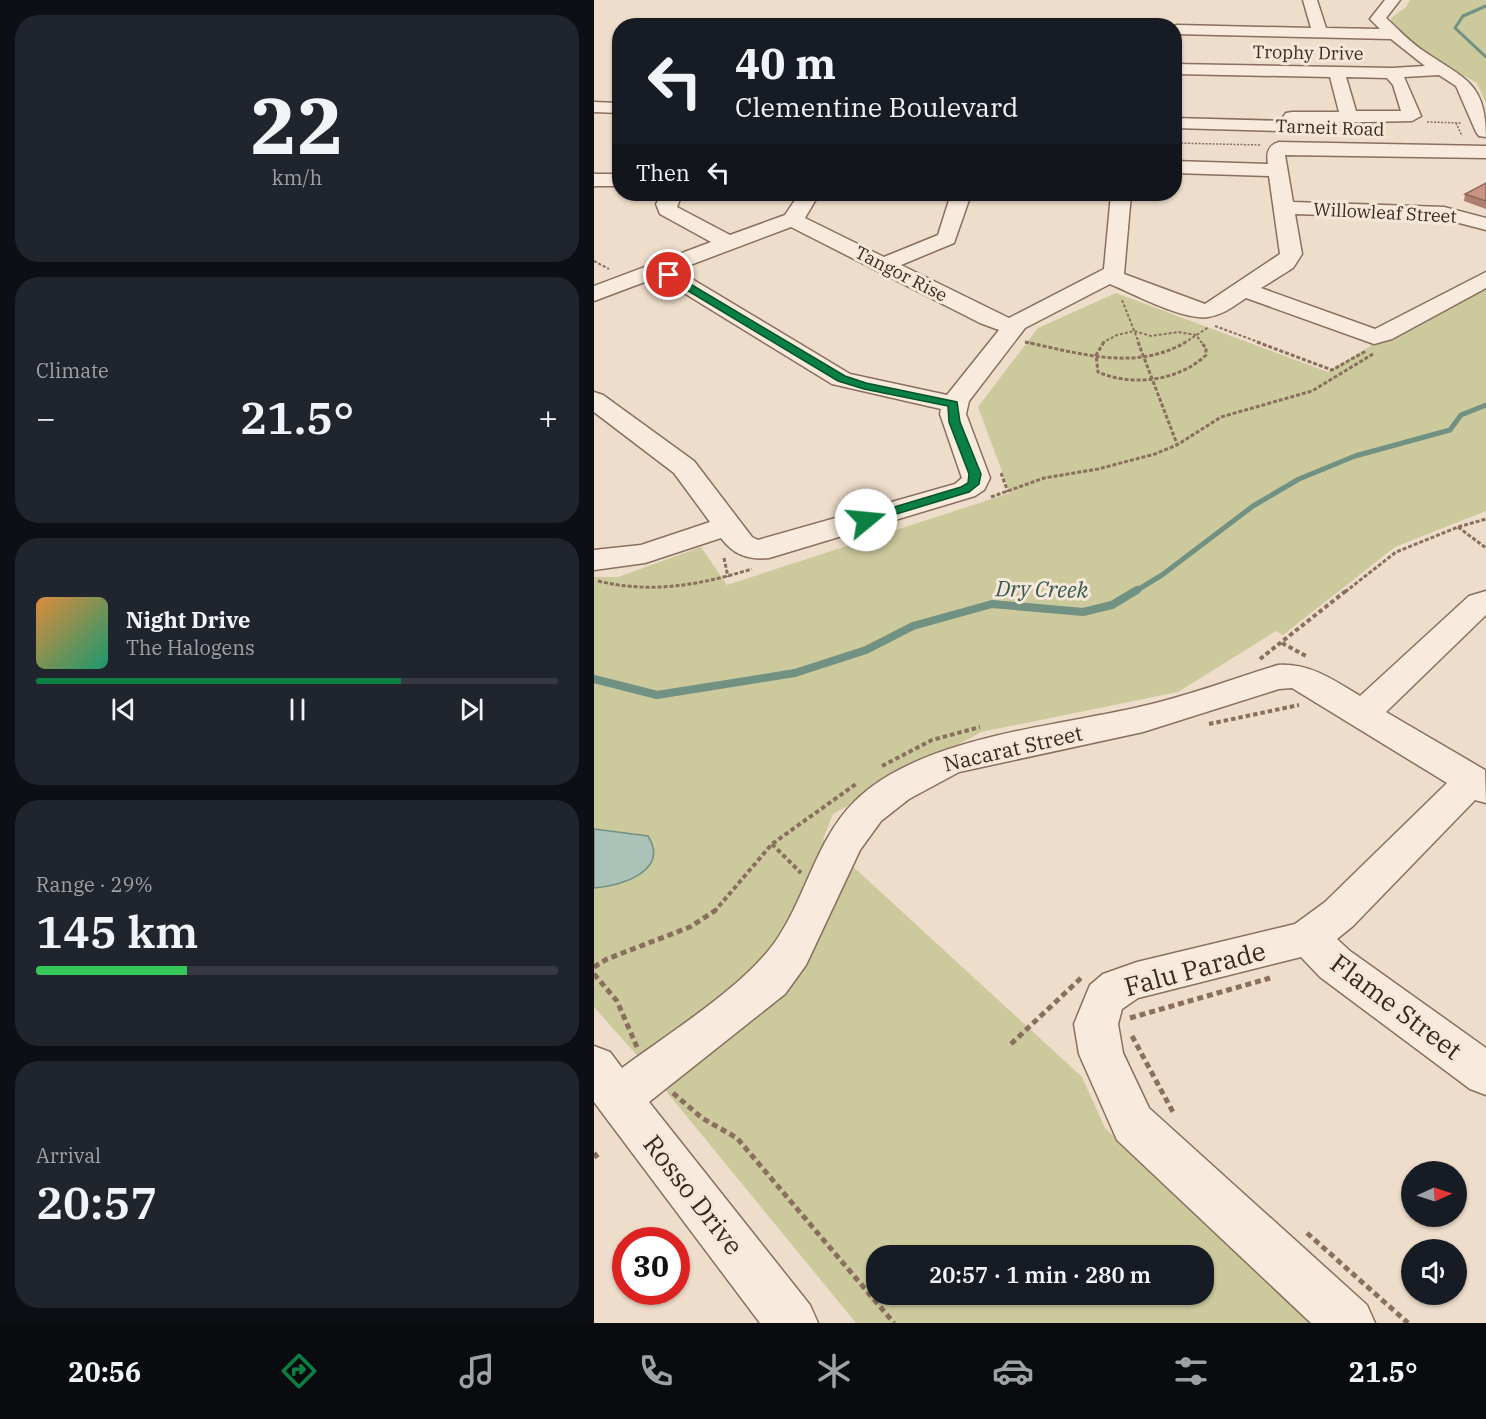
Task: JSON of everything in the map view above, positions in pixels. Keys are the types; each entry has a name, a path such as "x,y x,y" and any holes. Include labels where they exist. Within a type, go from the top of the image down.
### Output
{"street":[{"path":"1310,0 1320,33"},
{"path":"1373,0 1392,1"},
{"path":"1392,1 1378,19 1393,34 1440,70 1463,83 1480,132"},
{"path":"1182,30 1393,34"},
{"name":"Trophy Drive","path":"1182,69 1337,73 1440,70"},
{"path":"1337,73 1348,114 1345,116"},
{"path":"1182,114 1412,116 1401,84 1392,73"},
{"path":"594,107 612,108"},
{"name":"Tarneit Road","path":"1182,123 1424,130"},
{"path":"1269,147 1486,152"},
{"path":"1118,280 1198,310 1211,310 1251,293 1289,259 1291,254 1275,152 1269,147"},
{"path":"1182,167 1278,170"},
{"path":"594,180 612,180"},
{"path":"668,201 667,210 729,243"},
{"path":"605,282 660,269 792,219 805,201"},
{"path":"883,265 946,239 959,201"},
{"path":"1118,280 1115,270 1121,201"},
{"name":"Willowleaf Street","path":"1283,208 1444,213 1486,224"},
{"name":"Tangor Rise","path":"792,219 988,318 1018,339"},
{"path":"660,269 841,379 864,386 954,404"},
{"path":"1251,293 1374,337 1384,334 1486,279"},
{"path":"594,400 684,467 717,529 744,548 764,550 970,487 975,481 975,474 955,422 954,404 1018,339 1118,280"},
{"path":"594,560 624,560 717,529"},
{"path":"1362,714 1480,603 1486,601"},
{"name":"Nacarat Street","path":"606,1083 670,1084 770,981 791,952 845,841 857,824 868,811 896,789 935,767 975,754 1143,719 1284,676 1307,680 1479,785"},
{"name":"Falu Parade","path":"1349,1323 1142,1134 1124,1110 1096,1036 1098,1010 1105,998 1118,987 1137,980 1278,947 1308,937 1340,914 1479,785"},
{"name":"Flame Street","path":"1308,937 1335,964 1486,1074"},
{"name":"Rosso Drive","path":"606,1083 792,1323"}],"path":[{"path":"1182,143 1269,147"},
{"path":"594,261 605,282"},
{"path":"1118,280 1117,288 1177,445"},
{"path":"1018,339 1094,358 1144,358 1170,351 1197,335 1213,325 1251,293"},
{"path":"1204,321 1332,370 1373,347"},
{"path":"1134,331 1151,336 1178,332 1197,335 1206,348 1206,355 1174,376 1151,378 1103,375 1098,372 1094,358 1096,350 1113,336 1134,331"},
{"path":"1000,471 1008,492 1044,478 1131,462 1177,445 1221,417 1312,391 1381,350"},
{"path":"1254,663 1396,552 1458,527 1486,519"},
{"path":"1458,527 1486,548"},
{"path":"717,529 728,577"},
{"path":"1282,643 1309,658"},
{"path":"1204,725 1308,703"},
{"path":"594,967 607,959 690,927 718,909 772,844"},
{"path":"1011,1044 1090,970"},
{"path":"594,974 617,1001 631,1038 670,1084 702,1118 737,1138 894,1323"},
{"path":"1183,1123 1174,1115 1124,1020 1278,976"},
{"path":"594,1153 600,1161"},
{"path":"1299,1226 1408,1323"}],"shaded area":[{"path":"1410,0 1486,0 1486,103 1477,83 1424,53 1392,25 1391,18 1406,7"},
{"path":"1486,275 1486,511 1395,547 1283,635 1276,631 1178,692 981,732 833,814 823,839 1082,1077 1105,1128 1313,1323 856,1323 634,1052 594,1007 594,577 618,577 701,547 727,585 1010,493 978,407 1038,328 1116,293 1328,372"},
{"path":"594,829 648,836 653,848 653,859 648,867 629,880 594,888"}],"building":[{"path":"1486,183 1486,201 1465,194"}],"waterway":[{"name":"Dry Creek","path":"1486,6 1463,16 1455,28 1486,57"},
{"name":"Dry Creek","path":"1134,592 1162,575 1253,506 1299,479 1355,456 1450,430 1461,415 1486,405"},
{"name":"Dry Creek","path":"594,679 657,695 795,673 866,650 913,626 992,604 1083,612 1112,605 1137,590"}],"route":[{"path":"669,275 841,379 864,386 954,404 955,422 975,474 974,484 965,490 866,520"}]}
